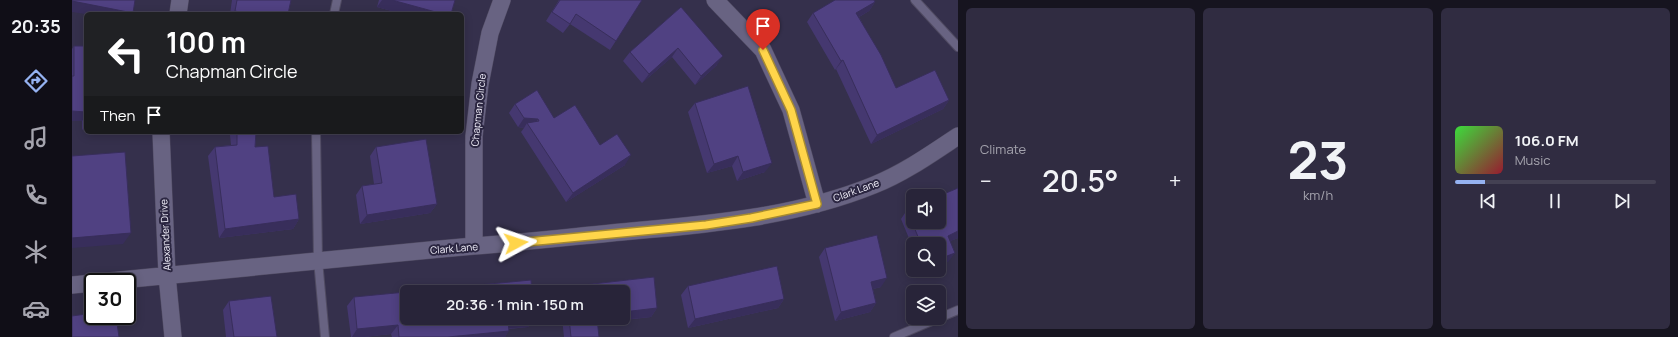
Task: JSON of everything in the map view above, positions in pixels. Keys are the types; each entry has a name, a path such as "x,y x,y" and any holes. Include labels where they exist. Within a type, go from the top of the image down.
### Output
{"street":[{"path":"178,12 180,0"},
{"name":"Chapman Circle","path":"474,246 474,136 480,84 490,33 502,0"},
{"path":"715,0 763,50 791,110 817,204"},
{"name":"Alexander Drive","path":"161,134 167,275 173,337"},
{"name":"Clark Lane","path":"136,278 318,260 706,225 751,218 817,204 876,184 923,160 958,136"},
{"path":"72,285 84,284"}],"lane":[{"path":"334,12 337,0"},
{"path":"916,0 958,47"},
{"path":"316,134 318,260 325,337"},
{"path":"894,337 958,310"}],"building":[{"path":"72,0 135,0 133,12"},
{"path":"237,0 291,0 288,12 235,11"},
{"path":"392,0 455,0 452,12 436,12"},
{"path":"560,0 642,0 616,41 576,14 570,24 552,12"},
{"path":"835,0 874,0 875,2 856,13 881,55 896,88 935,70 949,100 877,135 843,60 841,61 813,13"},
{"path":"681,7 723,56 701,76 678,48 649,74 630,52"},
{"path":"74,46 84,46 84,112 72,111 72,76 74,76"},
{"path":"748,86 772,163 743,172 738,156 714,164 695,103"},
{"path":"537,90 554,118 575,105 600,145 617,134 631,155 573,193 527,123 539,121 538,119 524,118 515,104"},
{"path":"237,134 256,134 255,147 268,146 274,197 296,194 299,219 225,229 215,147 237,145"},
{"path":"426,139 437,204 367,215 362,186 382,183 376,147"},
{"path":"125,152 131,233 72,238 72,156"},
{"path":"958,188 958,231 948,236 955,253 946,256 946,237 918,237 915,229 946,229 946,193"},
{"path":"877,235 887,278 871,282 876,303 841,312 825,248"},
{"path":"777,266 784,299 695,319 688,286"},
{"path":"654,277 657,308 630,311 630,285 584,285"},
{"path":"531,280 531,285 479,285"},
{"path":"400,293 400,325 508,325 509,331 448,337 399,337 398,325 357,329 354,297"},
{"path":"271,296 277,337 234,337 229,301"},
{"path":"84,314 84,325 117,325 119,337 72,337 72,316"},
{"path":"570,325 598,325 599,337 571,337"}],"route":[{"path":"516,243 598,234 706,225 751,218 817,204 791,110 763,50"}]}
